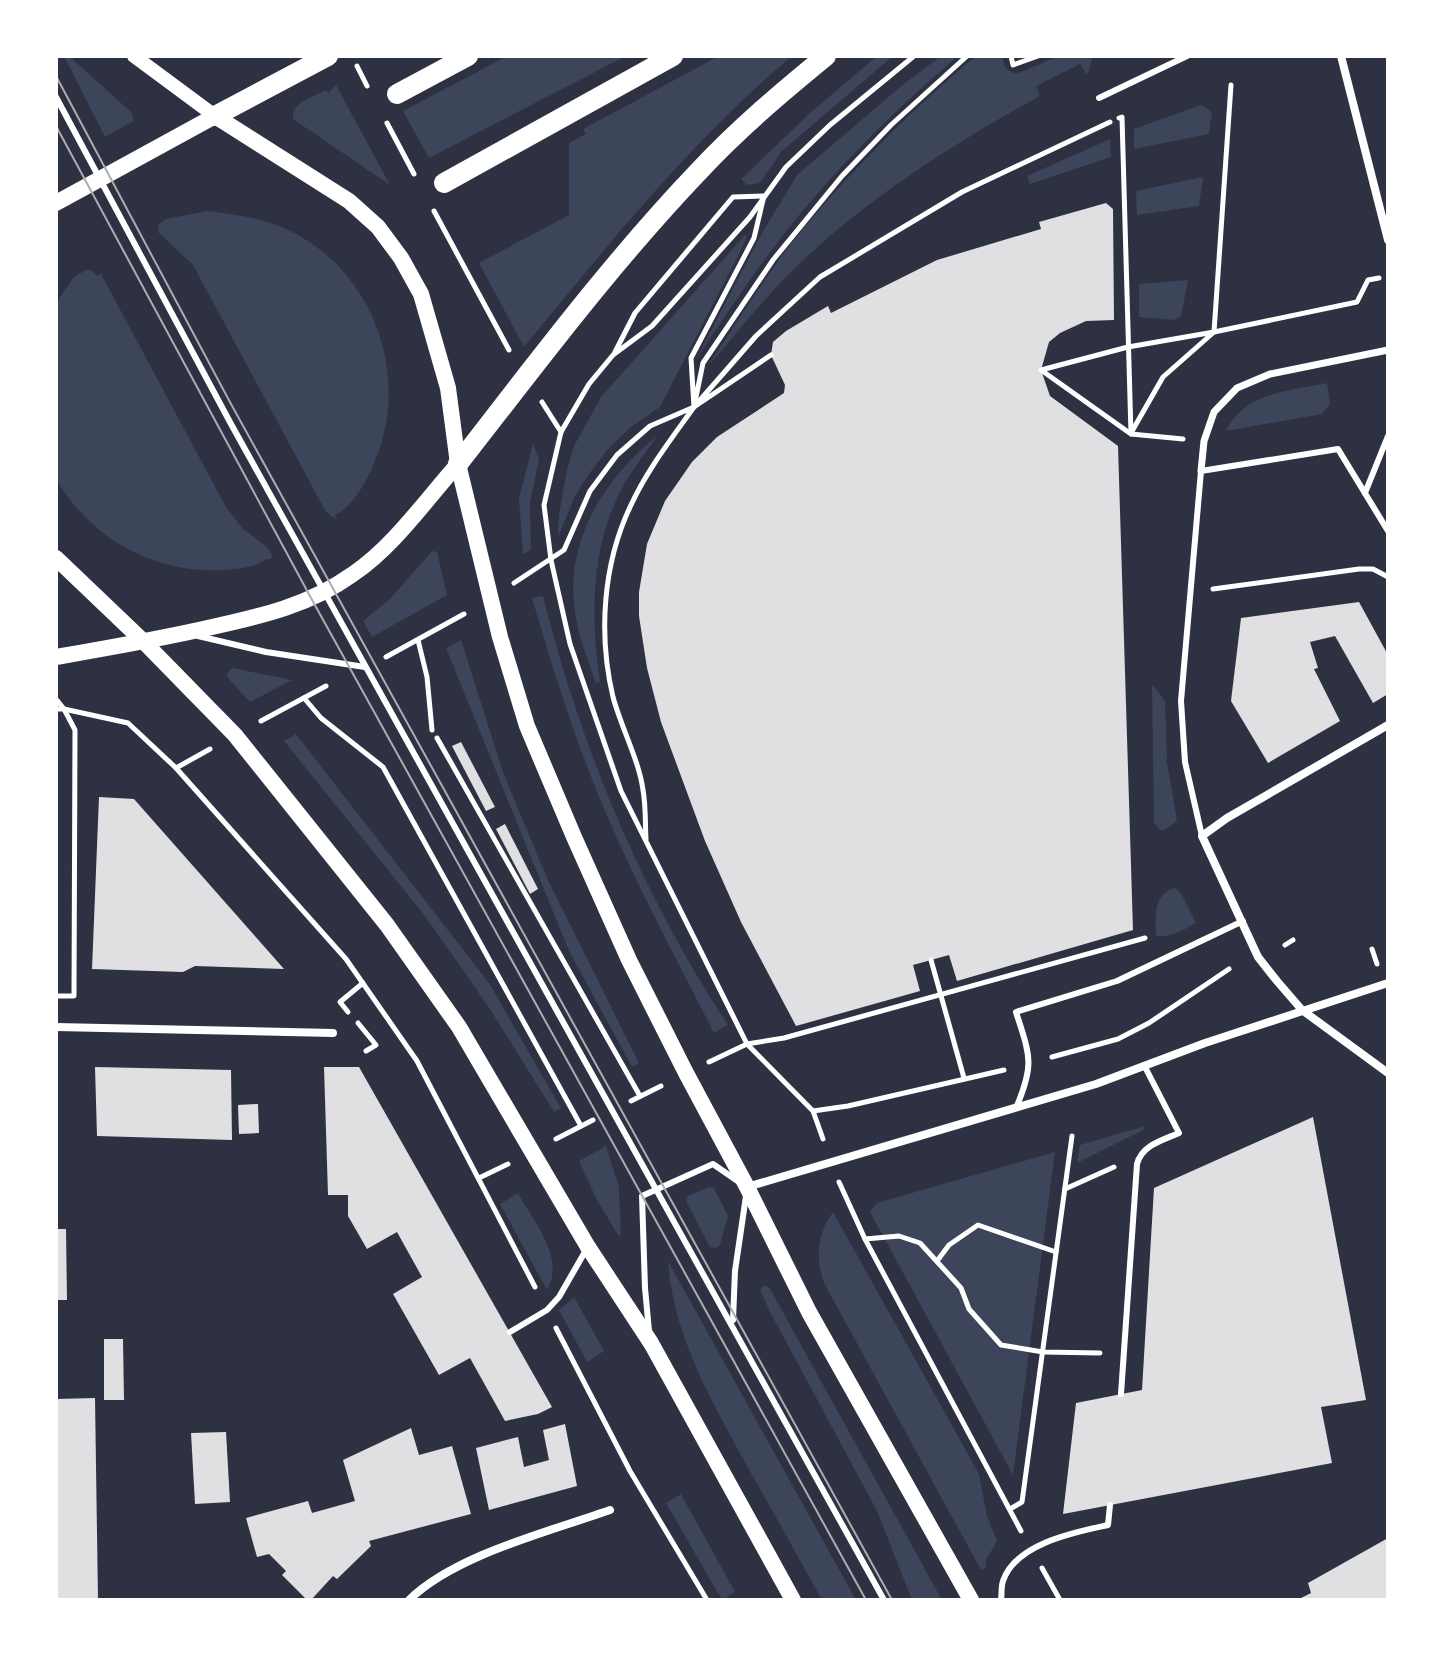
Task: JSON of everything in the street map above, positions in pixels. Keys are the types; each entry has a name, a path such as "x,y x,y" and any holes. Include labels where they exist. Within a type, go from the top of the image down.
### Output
{"main road":[{"path":"56,203 328,56"},
{"path":"397,94 468,56"},
{"path":"444,183 673,56"},
{"path":"56,657 144,642 277,612 324,592 371,560 458,464 562,331 679,192 757,115 826,56"},
{"path":"215,116 349,201 378,227 401,258 421,294 448,388 458,464 489,599 527,726 629,960 686,1073 809,1312 971,1600"},
{"path":"56,558 235,735 387,925 459,1027 588,1247 651,1343 793,1600"}],"street":[{"path":"134,56 215,116"},
{"path":"1341,56 1388,240"},
{"path":"1201,471 1204,441 1214,412 1237,388 1270,374 1388,350"},
{"path":"1388,725 1227,818 1202,836 1258,957 1302,1010 1388,1073"},
{"path":"747,1187 1145,1067 1302,1010 1388,983"},
{"path":"56,1027 333,1033"},
{"path":"409,1600 460,1563 610,1510"}],"lane":[{"path":"1099,98 1187,56"},
{"path":"56,97 365,667 884,1600"},
{"path":"1365,493 1388,436"},
{"path":"1202,836 1185,762 1181,712 1201,471 1338,449 1388,531"},
{"path":"187,633 266,652 365,667"},
{"path":"1016,1108 1031,1063 1016,1012 1117,981 1243,921"},
{"path":"1121,1394 1139,1156 1149,1146 1179,1133 1145,1067"},
{"path":"651,1343 645,1288 642,1196 713,1164 747,1187 735,1271 733,1324"},
{"path":"510,1332 547,1310 565,1289 588,1247"},
{"path":"1001,1600 1003,1580 1031,1550 1059,1536 1108,1525 1110,1505"}],"path":[{"path":"613,355 652,326 750,217 786,167 830,125 914,56"},
{"path":"694,407 703,363 773,260 842,176 891,125 967,56"},
{"path":"1011,56 1013,65 1038,56"},
{"path":"1131,434 1163,377 1214,332 1231,85"},
{"path":"646,844 643,788 619,717 608,665 605,624 607,584 620,532 631,503 694,407 756,336 820,277 962,192 1122,117 1131,434"},
{"path":"764,195 733,197 635,313 613,355 589,384 561,432 544,505 551,560 570,644 621,791 747,1044 813,1111 817,1123"},
{"path":"694,407 691,358 754,238 764,195"},
{"path":"1204,441 1131,434 1041,370 1128,347 1357,302 1368,280 1379,278"},
{"path":"527,575 564,550 590,491 617,455 650,426 694,407 771,355"},
{"path":"1212,589 1359,569 1373,569 1388,577"},
{"path":"380,660 459,617"},
{"path":"418,640 427,677 430,727 640,1096"},
{"path":"260,721 321,689"},
{"path":"304,698 321,718 383,767 581,1126"},
{"path":"56,699 75,730 74,996 56,996"},
{"path":"56,709 128,723 176,768 346,959 417,1061 630,1471 707,1600"},
{"path":"176,768 204,753"},
{"path":"723,1054 747,1044 784,1038 1146,938"},
{"path":"1285,945 1293,940"},
{"path":"1372,949 1378,965"},
{"path":"931,960 964,1078"},
{"path":"345,1008 340,1002 363,983"},
{"path":"358,1023 376,1045 366,1051"},
{"path":"628,1103 659,1087"},
{"path":"563,1135 592,1121"},
{"path":"1010,1509 1022,1502 1072,1136"},
{"path":"1064,1189 1139,1156"},
{"path":"844,1196 1060,1600"},
{"path":"937,1261 949,1245 978,1225 1056,1252"},
{"path":"865,1239 899,1236 920,1243 961,1288 969,1309 1001,1345 1043,1352 1125,1353"}],"shaded area":[{"path":"64,56 69,56 132,113 134,121 105,137"},
{"path":"507,56 626,56 429,158 403,111"},
{"path":"719,56 792,56 685,159 524,347 479,263 569,215 569,143 586,134 583,129"},
{"path":"877,56 893,56 781,152 760,183 747,185 741,179 810,113"},
{"path":"941,56 958,56 882,126 811,201 759,268 695,361 762,233 797,175"},
{"path":"976,56 1003,56 1006,68 1016,74 1059,56 1093,56 1088,73 1080,64 1036,86 1040,96 940,155 846,223 777,286 707,367 802,230 863,161"},
{"path":"336,85 390,185 293,119 299,104 326,90 328,93"},
{"path":"1201,105 1212,112 1209,134 1134,149 1134,129"},
{"path":"1110,139 1111,157 1030,184 1027,176"},
{"path":"1203,177 1199,206 1137,215 1136,191"},
{"path":"207,211 265,221 306,239 333,261 356,288 373,318 384,351 389,386 386,422 377,456 365,481 349,505 335,515 336,519 326,512 193,265 158,232 159,224 166,219"},
{"path":"745,235 741,250 660,407 630,428 608,449 575,496 558,537 567,469 574,446 601,397"},
{"path":"86,270 97,276 101,274 226,507 242,528 268,548 271,559 264,559 252,566 197,570 149,559 126,548 87,519 56,479 56,303 74,277"},
{"path":"1188,280 1181,316 1173,320 1139,317 1139,284"},
{"path":"1327,383 1330,404 1322,414 1226,431 1244,408 1256,401 1283,391"},
{"path":"658,435 620,492 603,538 595,586 595,634 600,682 596,683 575,612 573,585 582,536 592,513 621,471"},
{"path":"533,444 539,459 530,503 531,550 523,554 519,498"},
{"path":"432,551 437,552 447,595 372,637 363,621 391,598"},
{"path":"543,596 576,709 618,818 668,924 728,1025 714,1033 633,873 586,764 532,598"},
{"path":"461,640 504,775 547,878 639,1063 632,1067 569,951 446,648"},
{"path":"232,668 292,680 250,702 228,678 227,674"},
{"path":"1152,684 1165,701 1167,762 1177,821 1164,830 1154,823"},
{"path":"296,734 489,983 561,1108 554,1112 488,1006 425,916 284,741"},
{"path":"1175,888 1181,893 1196,923 1171,935 1156,936 1159,901"},
{"path":"1145,1126 1143,1130 1077,1163 1080,1145"},
{"path":"606,1146 619,1187 621,1236 596,1198 579,1161"},
{"path":"1055,1152 1013,1475 870,1212 877,1203"},
{"path":"709,1187 714,1188 728,1216 720,1245 716,1248 710,1247 686,1201 688,1196"},
{"path":"518,1193 550,1253 552,1278 547,1290 500,1204"},
{"path":"833,1212 979,1474 987,1516 997,1541 986,1560 986,1567 981,1570 824,1283 819,1264 819,1246"},
{"path":"668,1261 856,1600 822,1600 747,1466 686,1342 671,1289"},
{"path":"763,1286 769,1287 942,1600 912,1600 877,1511 769,1310 760,1290"},
{"path":"574,1297 604,1351 587,1362 559,1310"},
{"path":"681,1494 735,1592 722,1600 666,1503"}],"building":[{"path":"1106,203 1113,209 1114,320 1086,321 1060,333 1049,342 1041,370 1050,396 1118,446 1133,930 957,981 949,955 913,965 920,991 796,1026 741,922 705,841 661,722 647,668 639,616 639,592 647,544 665,501 692,462 717,437 784,393 785,385 771,355 773,342 786,331 828,306 831,313 937,260 1041,229 1039,222"},
{"path":"1359,602 1388,655 1388,694 1373,703 1335,636 1310,642 1318,668 1314,669 1340,721 1268,763 1231,701 1241,618"},
{"path":"461,742 495,807 486,811 452,746"},
{"path":"99,797 134,799 284,969 195,966 183,972 92,969"},
{"path":"505,824 538,889 530,894 496,829"},
{"path":"95,1067 231,1070 232,1140 97,1136"},
{"path":"324,1067 359,1067 552,1407 538,1414 505,1421 470,1358 439,1375 393,1294 422,1277 397,1232 367,1249 348,1216 348,1195 328,1195"},
{"path":"258,1104 259,1133 239,1134 238,1105"},
{"path":"1313,1117 1366,1400 1321,1407 1332,1463 1063,1514 1076,1403 1142,1390 1154,1188"},
{"path":"56,1229 66,1229 67,1300 56,1300"},
{"path":"104,1339 123,1339 124,1400 104,1400"},
{"path":"95,1398 98,1600 56,1600 56,1399"},
{"path":"565,1424 577,1486 489,1510 476,1448 518,1437 524,1467 549,1460 543,1430"},
{"path":"411,1428 419,1455 452,1446 471,1514 369,1541 371,1546 337,1579 333,1576 311,1600 307,1600 282,1575 286,1571 269,1554 257,1557 246,1518 308,1501 312,1513 355,1501 343,1460"},
{"path":"226,1432 230,1502 195,1504 191,1433"},
{"path":"1388,1538 1388,1600 1297,1600 1311,1593 1308,1583"}],"tram line":[{"path":"56,76 231,404 892,1600"},
{"path":"56,126 311,598 866,1600"}]}
